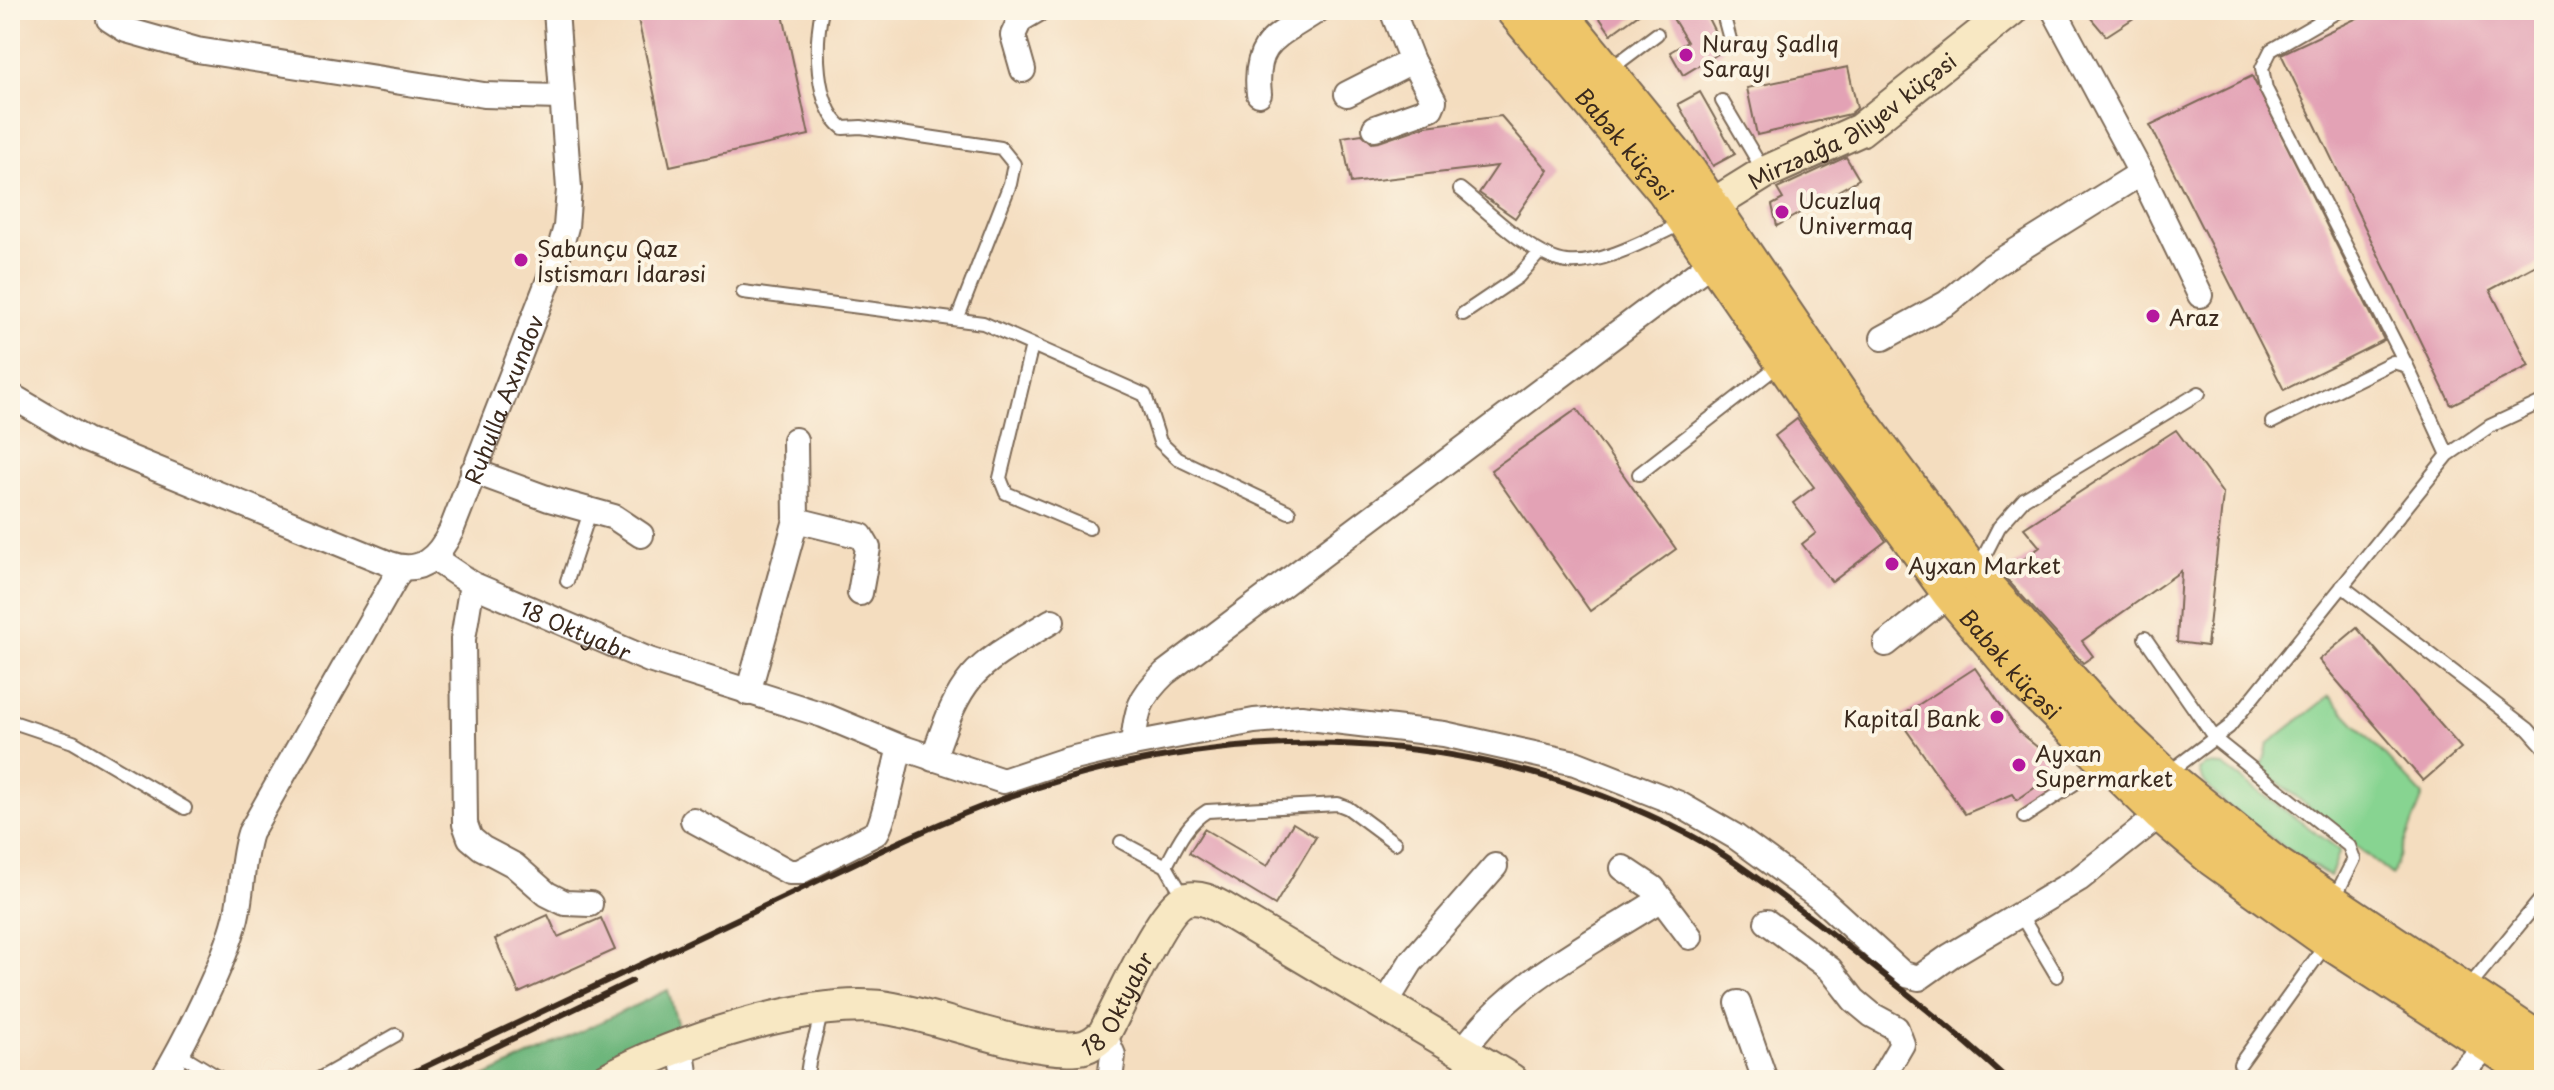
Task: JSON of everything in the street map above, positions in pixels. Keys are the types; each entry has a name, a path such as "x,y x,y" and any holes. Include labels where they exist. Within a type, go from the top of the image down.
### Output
{"main road":[{"name":"Babək küçəsi","path":"1514,10 1642,161 1699,213 1712,262 1782,363 1962,584 2047,657 2165,776 2240,838 2332,904 2544,1044"},
{"name":"Babək küçəsi","path":"1556,10 1607,72 1699,213 1840,395 2024,681 2106,763 2213,858 2329,941 2544,1080"}],"street":[{"path":"109,10 109,19 126,30 197,50 484,95 561,97"},
{"name":"Ruhulla Axundov","path":"435,559 451,531 557,259 566,227 569,189 556,10"},
{"path":"1023,70 1013,35 1020,20 1037,10"},
{"path":"1259,94 1256,68 1268,44 1318,10"},
{"path":"1375,128 1431,108 1434,101 1412,61 1392,10"},
{"name":"Mirzəağa Əliyev küçəsi","path":"1699,213 1764,173 1860,130 2011,10"},
{"path":"2054,10 2141,173 2200,295"},
{"path":"1347,94 1412,61"},
{"path":"1883,338 1947,303 1989,268 2141,173"},
{"path":"1133,744 1138,707 1146,692 1165,673 1712,262"},
{"path":"14,405 86,440 401,568 412,568 435,559"},
{"path":"748,693 796,520 795,440"},
{"path":"473,471 549,499 614,517 641,535"},
{"path":"796,520 861,536 868,548 860,593"},
{"name":"18 Oktyabr","path":"435,559 472,584 649,660 823,715 900,747 1003,781 1066,760 1133,744 1254,721 1301,717 1444,734 1575,763 1677,803 1736,837 1821,899 1903,974 1919,978 2079,879 2161,814"},
{"path":"162,1080 236,917 242,858 250,833 401,568"},
{"path":"472,584 463,639 465,824 470,838 514,865 547,894 565,903 590,904"},
{"path":"1886,644 1962,584"},
{"path":"933,759 958,691 973,673 992,657 1052,621"},
{"path":"693,820 789,872 799,872 876,833 881,826 900,747"},
{"path":"1384,1006 1411,962 1495,866"},
{"path":"1623,868 1653,888 1690,937"},
{"path":"1185,899 1208,901 1222,908 1463,1051 1498,1077"},
{"name":"18 Oktyabr","path":"606,1080 681,1044 821,1010 872,1006 1050,1047 1078,1048 1091,1044 1104,1034 1163,918 1185,899"},
{"path":"1463,1051 1491,1016 1516,993 1661,899"},
{"path":"1767,922 1830,969 1854,1000 1872,1015 1896,1028 1902,1044 1886,1078"},
{"path":"1738,1003 1765,1080"},
{"path":"1104,1034 1113,1055 1110,1080"},
{"path":"2454,1080 2490,1043"},
{"path":"681,1044 686,1080"}],"lane":[{"path":"822,10 816,40 818,67 831,119 843,128 861,127 1001,148 1014,164 1010,184 958,317"},
{"path":"1722,10 1732,47"},
{"path":"2340,10 2271,50 2262,68 2266,89 2407,366 2448,455"},
{"path":"1607,72 1657,34"},
{"path":"1722,101 1764,173"},
{"path":"1460,189 1540,252 1568,262 1621,251 1699,213"},
{"path":"1463,314 1518,277 1540,252"},
{"path":"743,292 958,317 983,323 1145,395 1160,442 1178,459 1289,512"},
{"path":"1032,345 1000,478 1006,493 1089,528"},
{"path":"2272,422 2393,362 2407,366"},
{"path":"1639,474 1782,363"},
{"path":"1962,584 1999,527 2024,499 2199,393"},
{"path":"2165,776 2216,740 2448,455 2490,426 2544,401"},
{"path":"567,581 591,509"},
{"path":"2342,586 2528,729 2544,747"},
{"path":"2145,638 2216,740 2349,846 2354,859 2332,904"},
{"path":"10,721 73,742 185,808"},
{"path":"2024,817 2106,763"},
{"path":"1166,866 1195,818 1218,809 1338,804 1395,843"},
{"path":"1121,842 1166,866 1185,899"},
{"path":"2465,991 2544,895"},
{"path":"2020,914 2057,976"},
{"path":"2240,1064 2329,941"},
{"path":"808,1080 807,1072 819,1030 821,1010"},
{"path":"317,1080 396,1035"},
{"path":"177,1052 223,1080"}],"green space":[{"path":"2329,696 2423,796 2392,875 2262,769 2268,744"},
{"path":"2206,765 2223,766 2340,850 2330,877 2218,797 2199,770"},
{"path":"668,990 678,1027 584,1080 478,1080"}],"building":[{"path":"636,10 782,10 809,135 670,166"},
{"path":"1594,10 1644,10 1611,34"},
{"path":"1668,10 1704,10 1724,50 1683,75 1670,52 1687,42"},
{"path":"2084,10 2146,10 2106,36"},
{"path":"2374,10 2544,10 2544,261 2490,290 2529,366 2451,405 2281,54"},
{"path":"1848,67 1857,108 1850,114 1757,135 1747,88"},
{"path":"2252,76 2384,340 2284,390 2150,125"},
{"path":"1700,92 1735,154 1713,166 1678,104"},
{"path":"1501,116 1548,170 1515,218 1479,193 1497,166 1351,183 1342,137 1362,134 1372,143 1426,126"},
{"path":"1846,157 1859,179 1777,226 1772,205 1783,199 1777,189"},
{"path":"1577,409 1676,549 1590,611 1491,470"},
{"path":"1797,419 1886,541 1832,582 1802,544 1816,533 1793,503 1814,487 1775,436"},
{"path":"2176,430 2223,494 2207,646 2177,642 2181,571 2082,641 2093,656 2083,663 2003,575 2040,547 2024,528"},
{"path":"2357,628 2461,748 2423,781 2319,660"},
{"path":"1975,668 2020,733 2063,768 2017,800 2013,794 1965,814 1898,718"},
{"path":"1293,823 1316,837 1275,905 1189,853 1204,829 1267,866"},
{"path":"548,915 558,937 601,918 615,950 519,993 495,939"}],"railway":[{"path":"397,1080 886,848 1005,798 1091,772 1178,754 1265,745 1352,744 1438,753 1523,771 1608,798 1690,835 1738,865 1815,921 1937,1018 2008,1080"},
{"path":"427,1080 632,981"}],"place":[{"name":"Nuray Şadlıq Sarayı","path":"1686,55"},
{"name":"Ucuzluq Univermaq","path":"1782,212"},
{"name":"Sabunçu Qaz İstismarı İdarəsi","path":"521,260"},
{"name":"Araz","path":"2153,316"},
{"name":"Ayxan Market","path":"1892,564"},
{"name":"Kapital Bank","path":"1997,717"},
{"name":"Ayxan Supermarket","path":"2019,765"}]}
